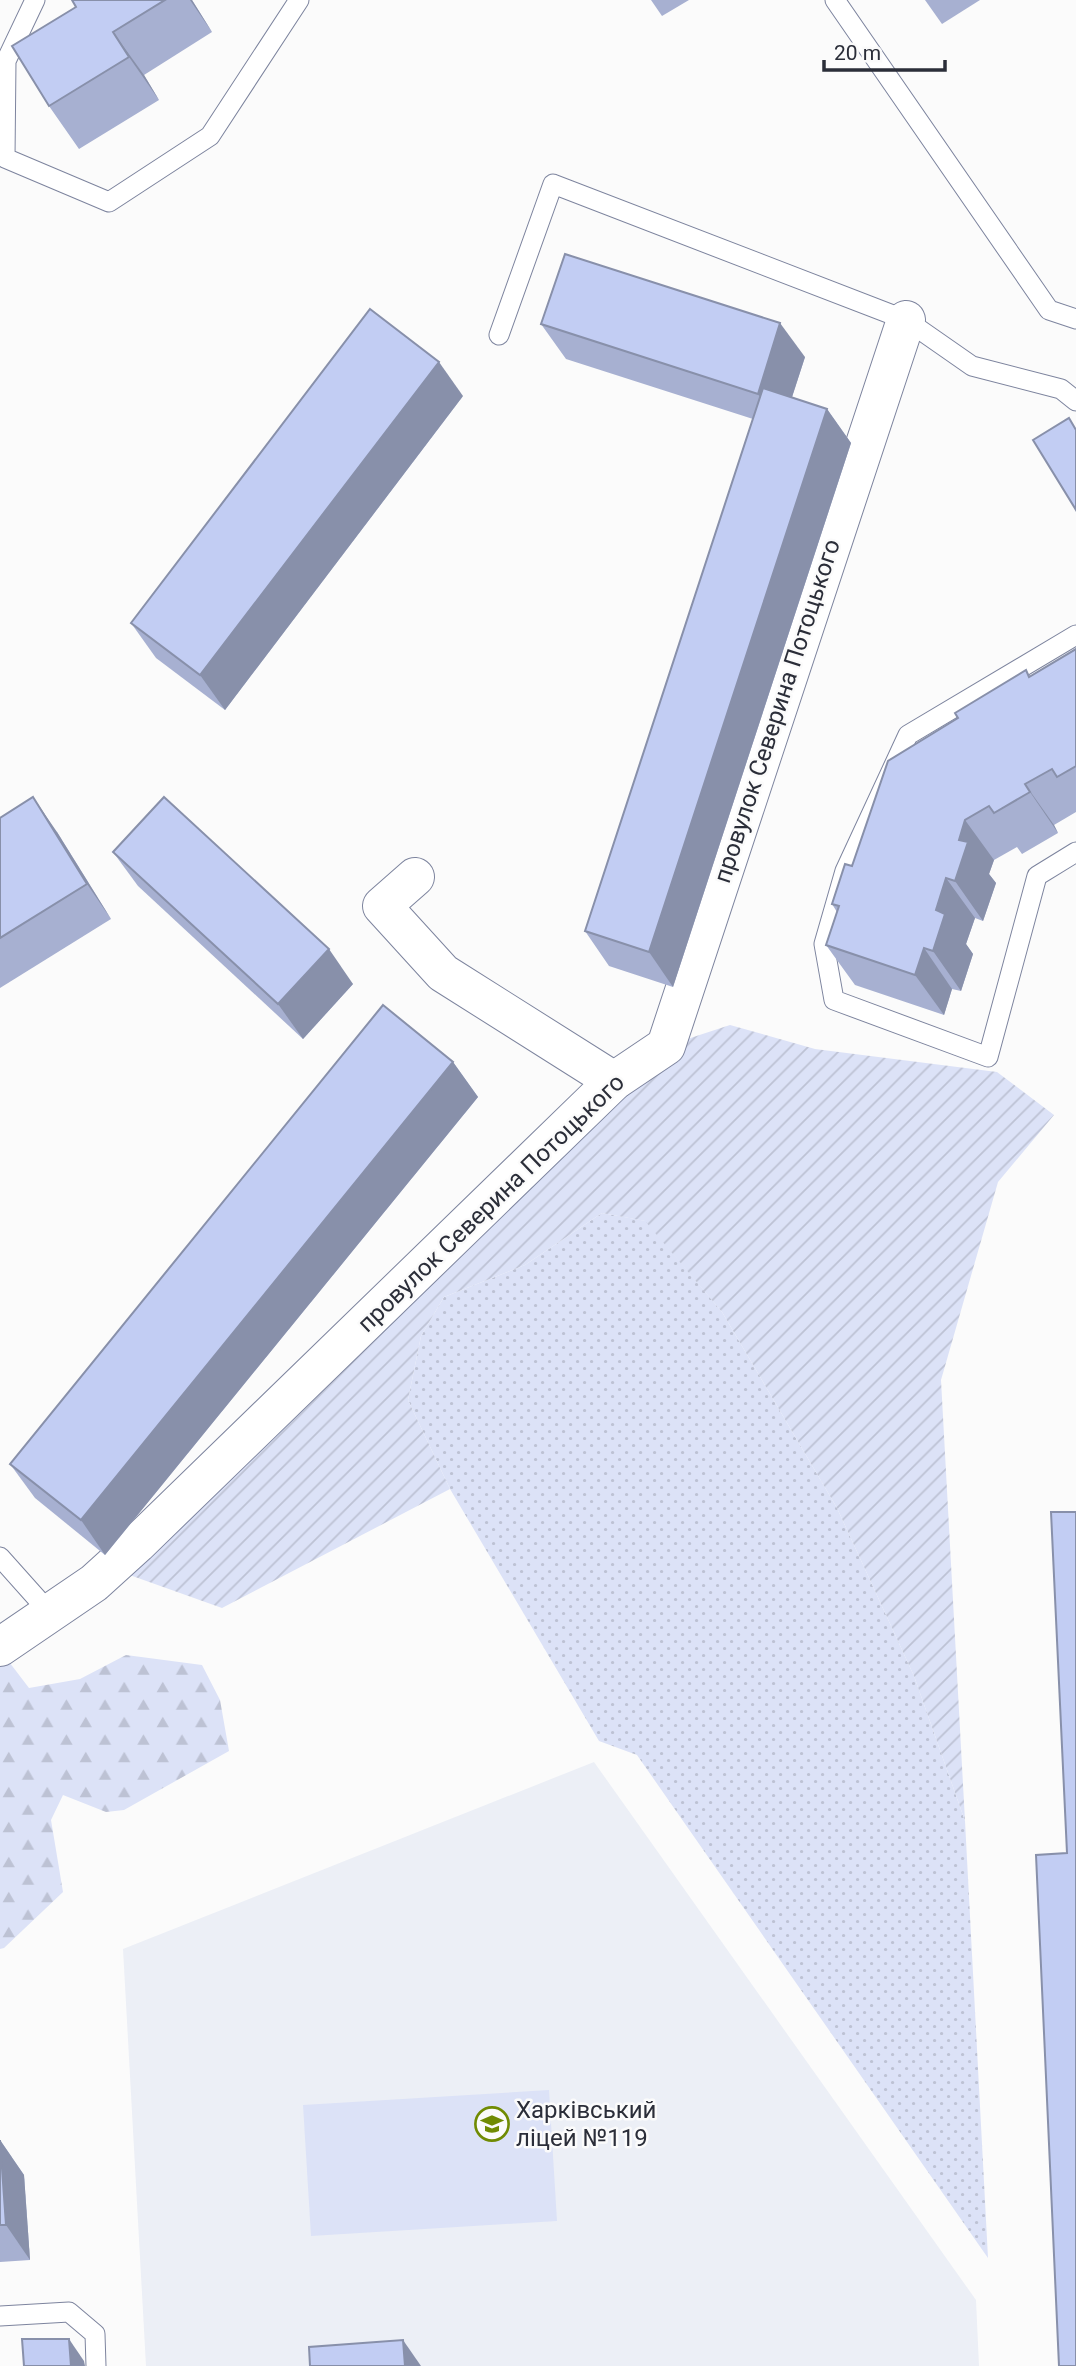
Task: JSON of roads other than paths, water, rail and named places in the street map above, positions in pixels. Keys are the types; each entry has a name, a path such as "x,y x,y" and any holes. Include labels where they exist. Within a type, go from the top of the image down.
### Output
{"street":[{"name":"провулок Северина Потоцького","path":"0,1647 94,1583 614,1081 666,1046 906,320"},
{"path":"415,877 382,906 443,973 614,1081"}],"lane":[{"path":"35,0 6,61 5,158 109,202 210,136 299,0"},
{"path":"835,0 1049,310 1076,319"},
{"path":"499,335 552,184 906,320 972,366 1061,389 1076,401"},
{"path":"1076,635 908,735 845,871 824,944 834,1000 988,1057 1037,876 1076,852"},
{"path":"0,1557 50,1613"},
{"path":"0,2316 69,2312 95,2334 96,2366"}],"place":[{"name":"Харківський ліцей №119","path":"492,2124"}]}
